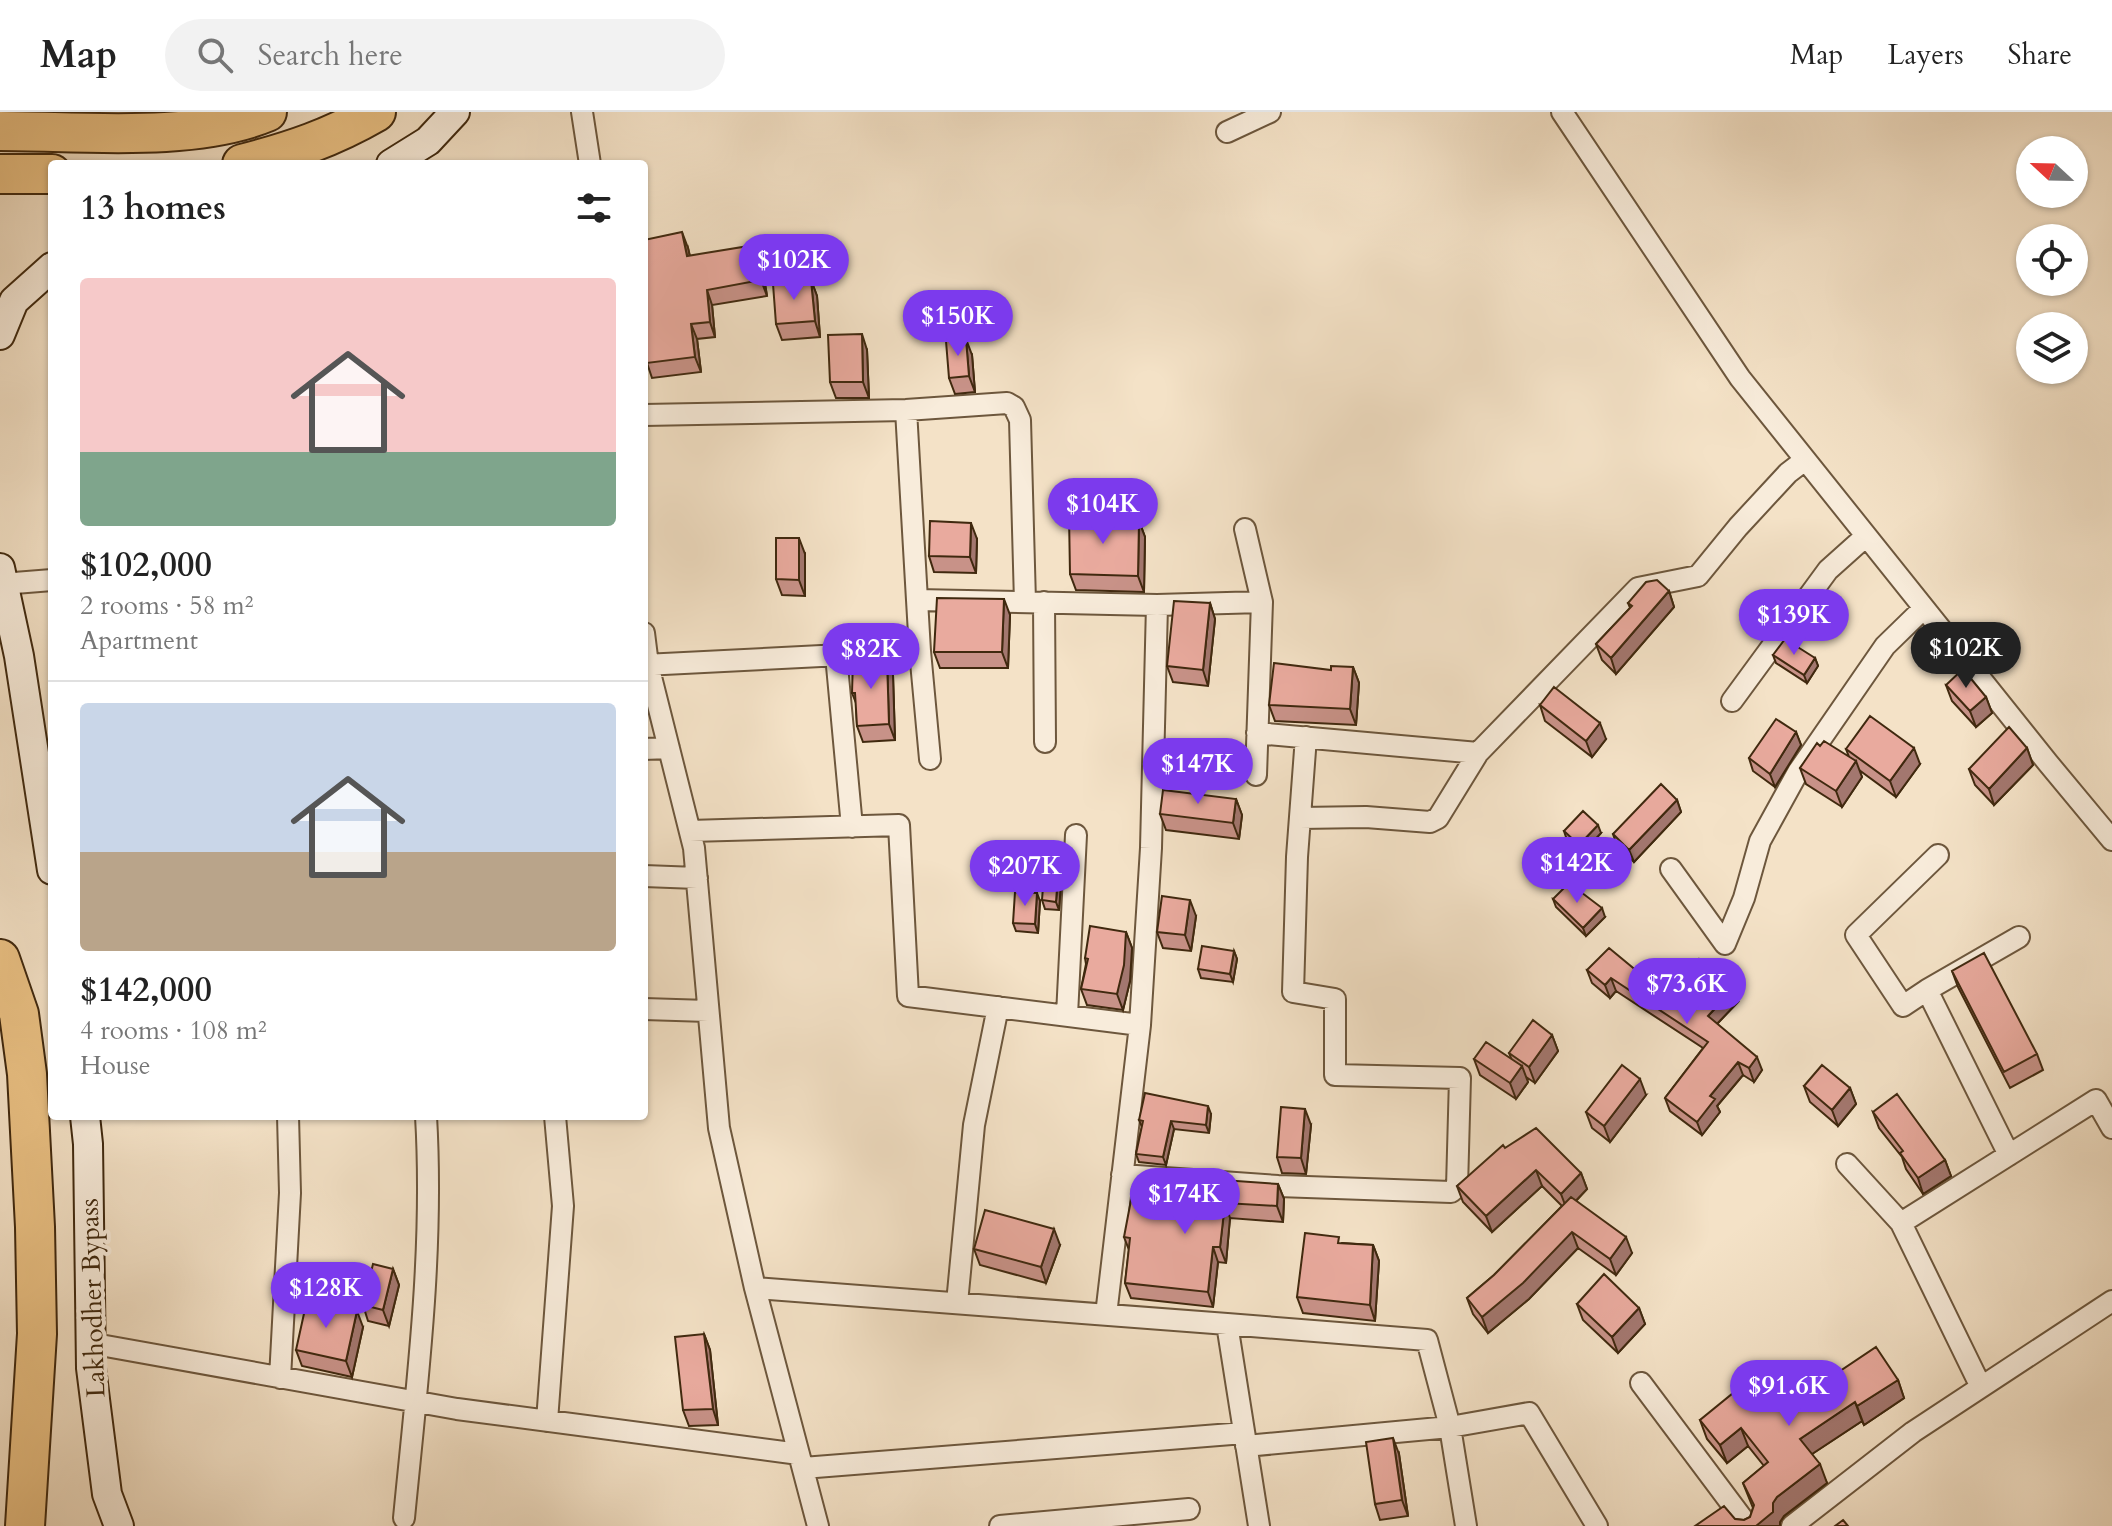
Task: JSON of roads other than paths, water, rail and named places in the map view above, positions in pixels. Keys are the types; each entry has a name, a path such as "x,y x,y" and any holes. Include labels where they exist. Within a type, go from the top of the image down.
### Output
{"highway":[{"path":"0,131 165,132 215,125 267,112"},
{"path":"258,160 339,133 376,112"},
{"path":"0,174 48,174"},
{"path":"0,959 19,1014 27,1074 35,1212 37,1334 25,1526"},
{"path":"0,1072 16,1302 11,1441 3,1526"}],"main road":[{"path":"397,160 428,141 455,112"},
{"path":"0,335 14,301 48,271"},
{"path":"1,576 44,764 48,817"},
{"name":"Lakhodher Bypass","path":"85,1120 89,1343 107,1494 119,1526"}],"street":[{"path":"582,112 589,160"},
{"path":"1227,132 1270,112"},
{"path":"1562,112 1740,378 2112,840"},
{"path":"648,415 906,410 1007,403 1014,407 1020,420 1045,742"},
{"path":"906,410 920,651 930,759"},
{"path":"1300,818 1366,817 1430,822 1438,818 1478,753 1638,588 1698,576 1738,527 1788,473 1805,460"},
{"path":"1245,529 1262,602 1256,775"},
{"path":"1732,701 1828,570 1866,536"},
{"path":"1,576 48,580"},
{"path":"917,600 1157,605 1262,602"},
{"path":"1106,1315 1140,1025 1151,848 1157,605"},
{"path":"1671,869 1725,944 1744,898 1760,841 1798,772 1885,646 1924,608"},
{"path":"648,665 920,651"},
{"path":"836,655 852,827"},
{"path":"648,672 690,831 719,1128 755,1288 818,1526"},
{"path":"1257,733 1478,753"},
{"path":"1122,1175 1278,1186 1451,1192 1457,1187 1460,1078 1335,1075 1335,999 1293,992 1306,737"},
{"path":"648,749 669,748"},
{"path":"690,831 899,825 908,996 1140,1025"},
{"path":"1067,1015 1076,835"},
{"path":"1938,855 1856,935 1903,1006 2019,937"},
{"path":"648,876 697,878"},
{"path":"1927,990 2009,1155"},
{"path":"957,1303 974,1125 998,1007"},
{"path":"648,1009 708,1011"},
{"path":"1901,1223 2096,1100 2112,1128"},
{"path":"280,1378 290,1193 288,1120"},
{"path":"404,1518 425,1312 429,1168 426,1120"},
{"path":"547,1421 563,1206 555,1120"},
{"path":"1847,1164 1901,1223 1981,1387"},
{"path":"755,1288 1427,1340 1450,1427 1466,1526"},
{"path":"1792,1526 1913,1432 2112,1301"},
{"path":"1227,1324 1259,1526"},
{"path":"89,1343 415,1402 801,1461 1450,1427 1529,1413 1597,1526"},
{"path":"1641,1383 1748,1526"},
{"path":"1000,1526 1189,1509"}]}
